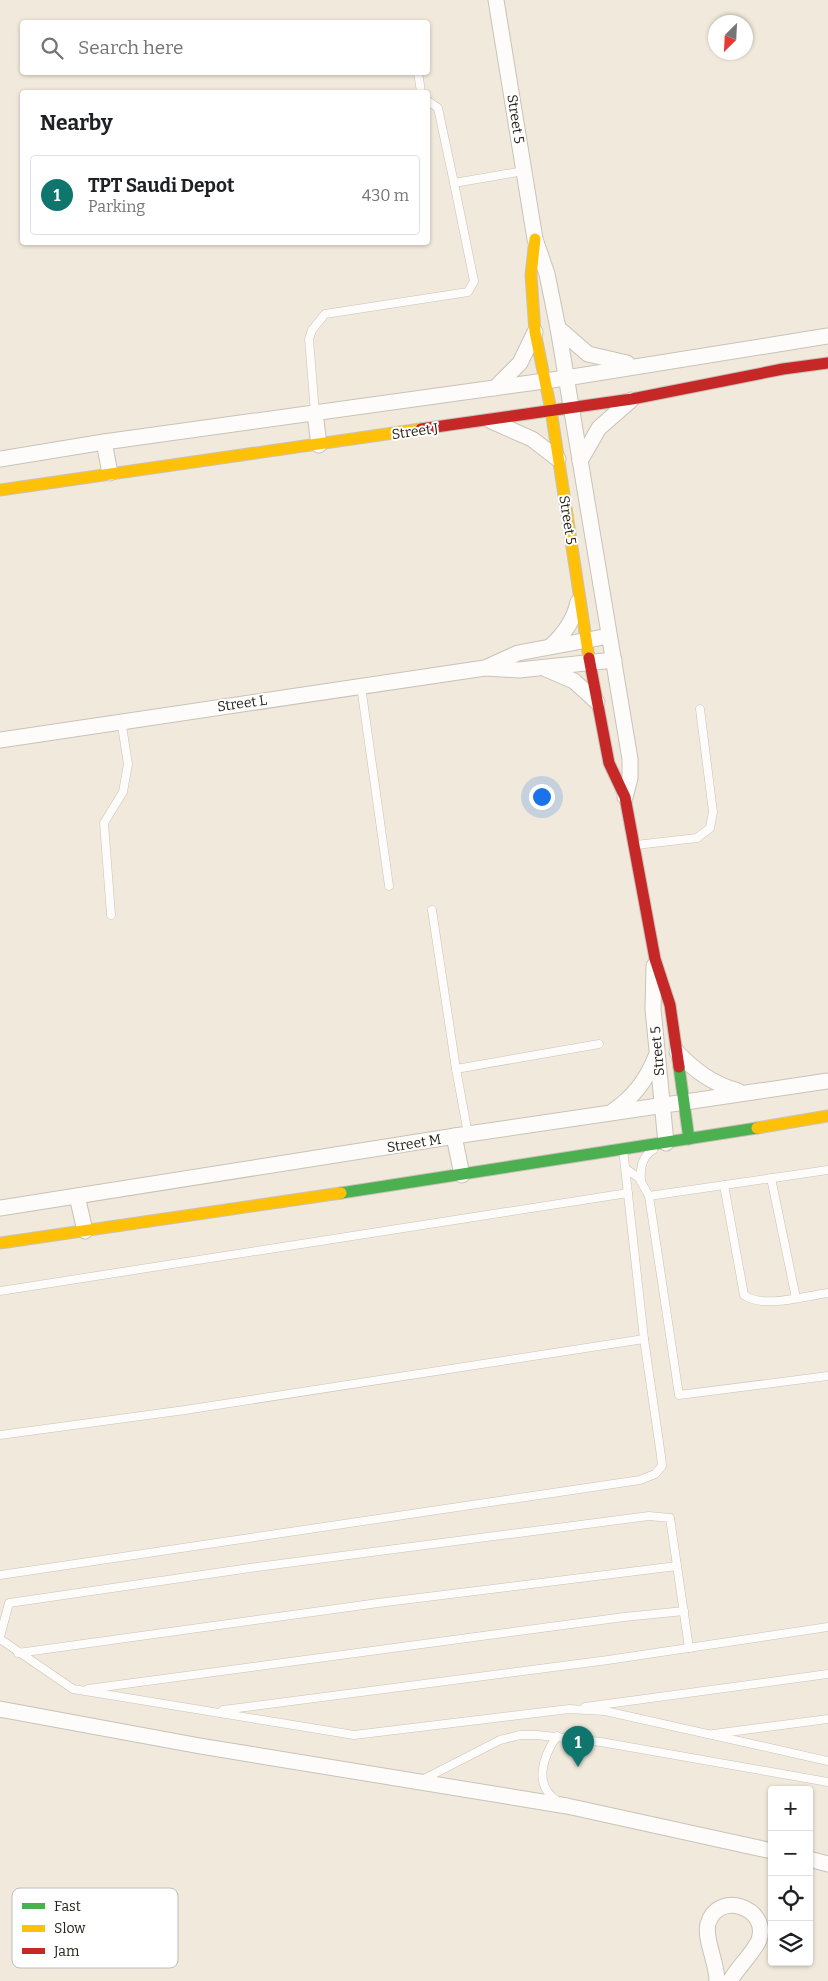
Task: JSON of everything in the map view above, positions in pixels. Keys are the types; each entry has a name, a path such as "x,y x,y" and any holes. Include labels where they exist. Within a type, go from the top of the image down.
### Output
{"street":[{"name":"Street 5","path":"496,0 535,239 548,274 614,660 630,759 630,778 626,797"},
{"name":"Street 5","path":"535,239 531,275 535,332 551,410 586,639 609,763 626,797 655,960 667,993 685,1101 689,1139"},
{"path":"558,328 588,354 638,365"},
{"path":"495,388 520,363 535,332"},
{"path":"0,459 104,442 566,378 828,336"},
{"path":"777,344 783,370"},
{"name":"Street J","path":"0,490 632,399 828,363"},
{"path":"580,461 599,428 632,399"},
{"path":"315,413 319,445"},
{"path":"490,420 532,438 558,458"},
{"path":"104,442 110,473"},
{"path":"551,646 563,635 572,621 578,605 579,588"},
{"name":"Street L","path":"485,668 518,653 610,636"},
{"name":"Street L","path":"0,740 121,720 485,668 519,670 614,660"},
{"path":"542,668 574,680 588,691 598,704"},
{"name":"Street 5","path":"655,960 652,997 666,1143"},
{"path":"677,1052 691,1067 707,1079 725,1088 744,1093"},
{"path":"610,1114 640,1089 657,1055"},
{"name":"Street M","path":"0,1208 461,1135 610,1114 662,1104 828,1081"},
{"path":"0,1243 462,1175 828,1116"},
{"path":"461,1135 462,1175"},
{"path":"77,1196 84,1230"},
{"path":"0,1709 200,1746 567,1806 768,1850"},
{"path":"813,1860 828,1864"},
{"path":"717,1981 716,1964 707,1938 708,1925 716,1912 726,1906 735,1905 752,1912 758,1922 760,1932 757,1944 741,1963 730,1981"}],"lane":[{"path":"418,75 421,90"},
{"path":"315,413 309,339 312,330 325,314 468,292 472,288 474,281 438,108 430,102"},
{"path":"454,183 524,171"},
{"path":"361,686 389,886"},
{"path":"634,845 697,838 710,828 713,812 700,709"},
{"path":"111,915 104,823 123,792 128,764 121,720"},
{"path":"432,910 456,1069 461,1135"},
{"path":"456,1069 599,1044"},
{"path":"641,1182 640,1175 645,1157 666,1143"},
{"path":"0,1575 640,1480 655,1474 662,1466 644,1340 623,1150"},
{"path":"626,1169 633,1172 649,1196 679,1396 828,1376"},
{"path":"649,1196 828,1170"},
{"path":"771,1178 796,1298"},
{"path":"724,1185 744,1295 752,1301 763,1303 828,1293"},
{"path":"0,1291 628,1193"},
{"path":"0,1435 185,1410 644,1340"},
{"path":"689,1648 670,1518 649,1516 258,1567 9,1603 0,1638 73,1689 354,1735 569,1709 828,1674"},
{"path":"18,1652 378,1603 677,1566"},
{"path":"80,1690 614,1618 684,1611"},
{"path":"214,1711 689,1648 828,1627"},
{"path":"569,1709 605,1711 828,1761"},
{"path":"707,1734 828,1719"},
{"path":"420,1781 500,1740 520,1735 557,1736 828,1782"},
{"path":"557,1736 542,1761 542,1775 546,1788 555,1799 567,1806"}],"traffic: fast":[{"path":"679,1067 689,1139"},
{"path":"341,1193 757,1128"}],"traffic: slow":[{"path":"535,239 531,275 535,332 551,410 589,658"},
{"path":"0,490 421,429"},
{"path":"757,1128 828,1116"},
{"path":"0,1243 341,1193"}],"traffic: jam":[{"path":"421,429 632,399 783,369 828,363"},
{"path":"589,658 609,763 625,797 655,959 670,1005 679,1067"}],"place":[{"name":"TPT Saudi Depot","path":"578,1767"}]}
